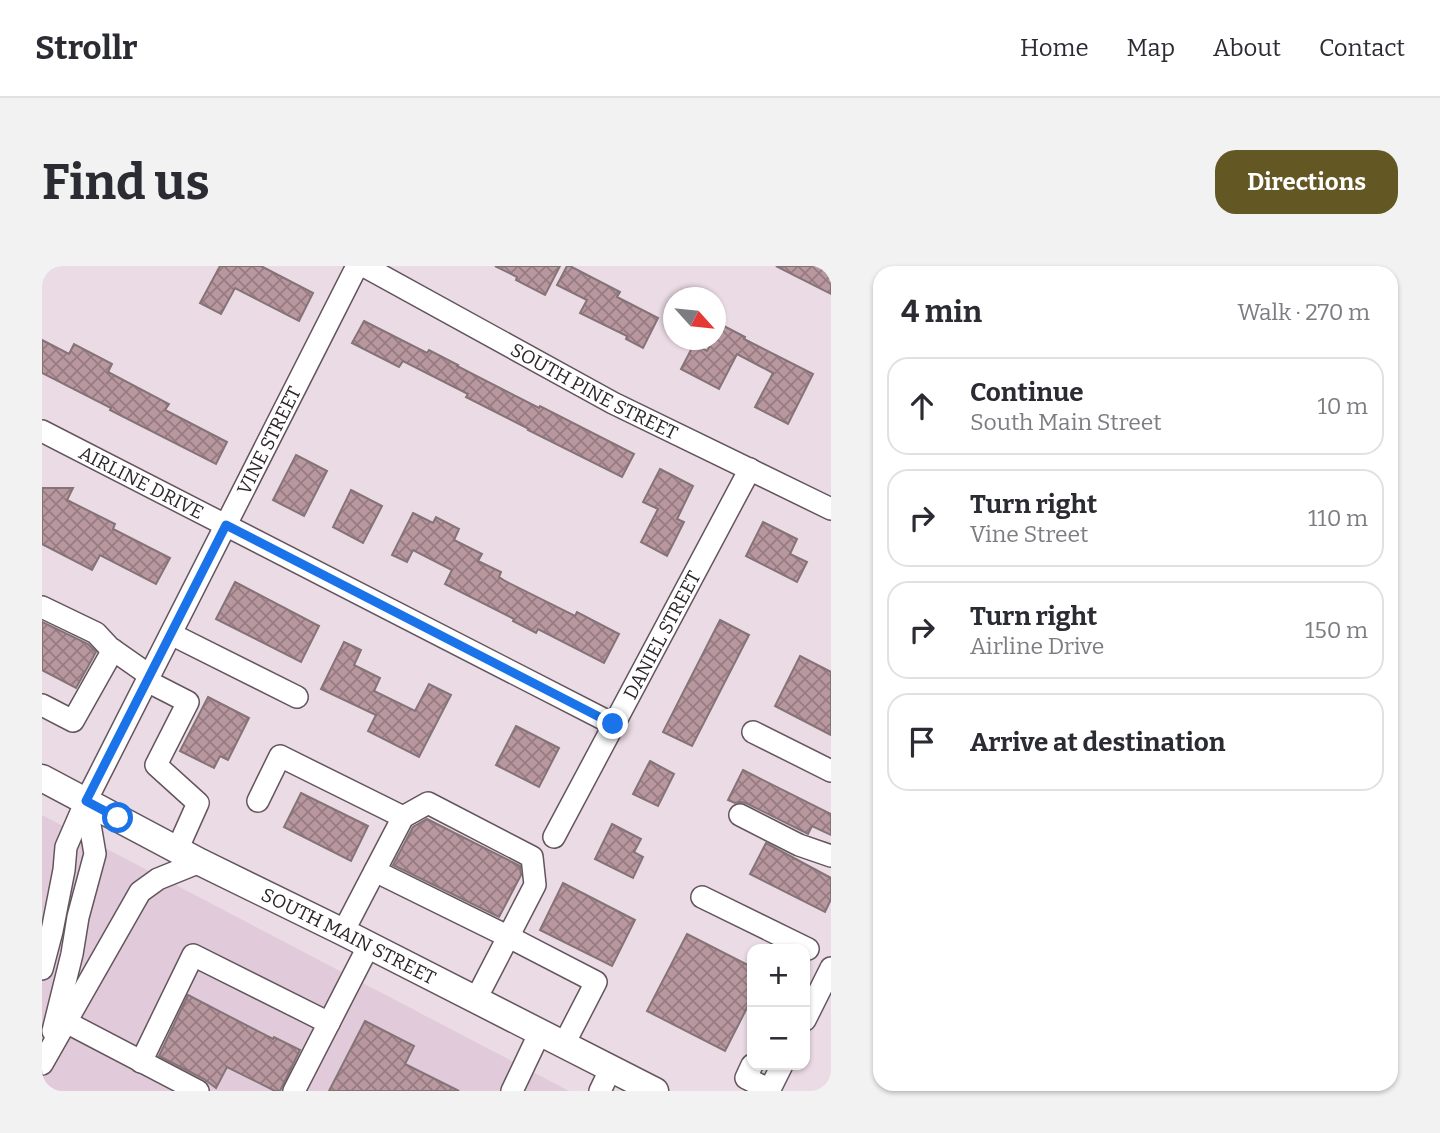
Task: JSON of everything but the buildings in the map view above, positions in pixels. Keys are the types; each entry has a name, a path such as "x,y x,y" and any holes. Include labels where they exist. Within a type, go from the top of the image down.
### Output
{"main road":[{"name":"SOUTH MAIN STREET","path":"42,778 189,856 564,1044 606,1080 655,1091"}],"street":[{"name":"VINE STREET","path":"42,969 64,870 66,847 86,801 357,266"},
{"name":"SOUTH PINE STREET","path":"364,266 613,403 831,509"},
{"name":"AIRLINE DRIVE","path":"42,431 613,724"},
{"name":"DANIEL STREET","path":"554,836 750,469"},
{"path":"42,607 96,633 148,678 188,702 156,765 198,803 189,856 140,892 45,1059"},
{"path":"171,634 297,697"},
{"path":"42,705 73,721 113,650"},
{"path":"753,732 831,771"},
{"path":"257,801 280,756 403,817"},
{"path":"45,1059 95,854 86,801"},
{"path":"343,932 403,817 428,803 532,858 535,885 476,999"},
{"path":"740,815 799,845 831,856"},
{"path":"375,870 596,982 564,1044"},
{"path":"702,897 791,944"},
{"path":"294,1091 369,945"},
{"path":"141,1062 193,955 329,1023"},
{"path":"810,955 830,970 810,1010"},
{"path":"66,1022 188,1089"},
{"path":"512,1091 540,1032"},
{"path":"750,1070 746,1078 770,1090 780,1070"}],"shaded area":[{"path":"42,815 569,1091 42,1091"}],"route":[{"path":"118,818 86,801 226,525 613,724"}]}
